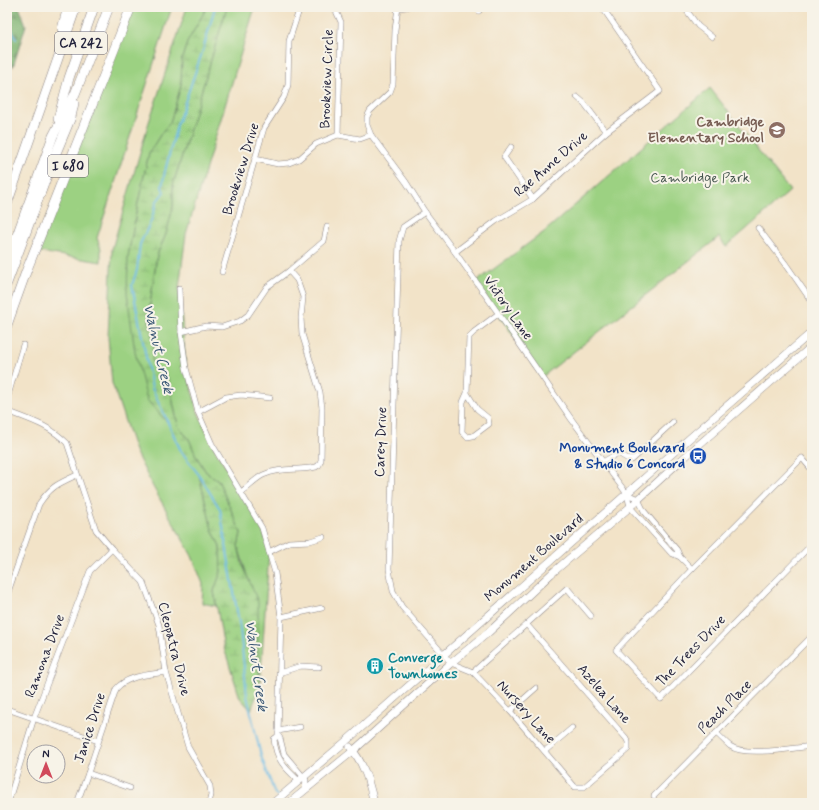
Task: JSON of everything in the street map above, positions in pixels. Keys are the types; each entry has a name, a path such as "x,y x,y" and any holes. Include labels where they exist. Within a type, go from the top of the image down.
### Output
{"highway":[{"path":"48,86 54,56 68,7"},
{"path":"7,204 76,7"},
{"name":"CA 242","path":"53,136 69,78 94,7"},
{"name":"I 680","path":"7,263 53,136 75,94 109,7"},
{"name":"I 680","path":"7,325 26,272 130,7"},
{"name":"I 680","path":"7,283 51,165 71,117 75,94"}],"main road":[{"name":"Monument Boulevard","path":"273,803 445,655 812,332"},
{"name":"Monument Boulevard","path":"289,803 353,751 451,663 489,632 551,574 630,507 812,346"},
{"path":"345,742 360,760 366,773 374,803"}],"street":[{"name":"Brookview Drive","path":"222,272 264,128 284,97 288,85 289,41 300,7"},
{"name":"Brookview Circle","path":"255,159 278,164 289,164 299,159 316,144 338,135 341,22 333,7"},
{"path":"338,135 360,139 371,135 367,125 367,117 370,111 390,92 393,84 395,30 398,8 407,7"},
{"name":"Rae Anne Drive","path":"455,252 496,221 533,199 606,132 660,91 602,7"},
{"path":"684,7 698,26 712,37"},
{"path":"577,97 584,103 606,132"},
{"name":"Victory Lane","path":"371,135 406,182 425,212 455,252 569,416 627,494"},
{"path":"512,148 504,157 533,199"},
{"name":"Carey Drive","path":"425,212 403,227 399,241 389,569 393,591 402,607 451,663"},
{"path":"181,332 206,326 222,327 240,321 248,315 267,287 289,271 324,241 327,227"},
{"path":"758,228 812,302"},
{"path":"241,492 263,475 276,471 316,467 321,460 322,408 320,392 302,334 301,318 303,297 296,280 289,271"},
{"path":"179,288 181,332 186,368 198,412 212,444 262,528 275,574 281,617 278,734 284,754 301,779 306,780 306,789"},
{"path":"467,393 477,409 488,418 489,422 489,424 470,437 464,435 462,432 462,402 467,393 469,337 498,314"},
{"path":"7,399 23,345"},
{"path":"198,412 226,397 241,395 270,398"},
{"name":"Cleopatra Drive","path":"7,411 44,425 58,433 67,443 96,530 143,582 159,625 166,672 188,747 210,786 211,795 209,803"},
{"path":"603,462 618,453 632,460 673,422"},
{"name":"The Trees Drive","path":"812,470 802,458 692,569 616,650 661,699 812,544"},
{"path":"7,595 39,504 47,492 55,485 78,475"},
{"path":"627,494 638,499 644,511 677,550 680,557"},
{"path":"627,494 630,507 671,553 680,557 692,569"},
{"path":"268,552 289,542 310,541 323,537"},
{"name":"Ramona Drive","path":"8,803 34,718 90,571 112,549"},
{"path":"473,672 567,588 591,616"},
{"path":"281,617 322,608"},
{"name":"Azelea Lane","path":"527,625 628,742 628,749 584,787 575,787"},
{"name":"Peach Place","path":"654,796 812,636"},
{"name":"Nursery Lane","path":"451,663 473,672 510,711 575,787"},
{"path":"279,673 301,666 319,667"},
{"name":"Janice Drive","path":"77,803 116,689 120,684 127,680 166,672"},
{"path":"510,711 536,688"},
{"path":"7,709 98,741"},
{"path":"278,734 300,727"},
{"path":"545,752 572,728"},
{"path":"716,733 730,746 738,750 751,752 812,746"},
{"path":"88,773 130,788"}],"green space":[{"path":"7,7 19,7 26,25 13,67 7,55"},
{"path":"131,7 172,7 97,238 101,249 101,262 34,251"},
{"path":"187,7 207,7 187,43 182,58 181,86 170,123 162,132 149,153 128,257 147,400 169,424 181,451 199,475 212,529 220,546 221,572 214,591 216,606 202,603 203,584 192,556 152,485 135,451 112,383 108,337 112,249 148,125"},
{"path":"207,7 227,7 173,185 173,207 166,234 157,255 150,304 149,324 154,346 152,360 157,369 168,378 178,426 189,439 196,456 206,472 218,480 241,533 238,546 242,563 258,602 260,687 251,710 240,698 224,648 214,591 221,572 220,546 212,529 199,475 181,451 169,424 147,400 135,352 127,293 128,257 149,153 162,132 170,123 181,86 182,58 187,43"},
{"path":"227,7 255,7 186,234 179,288 186,368 198,412 212,444 262,528 269,552 260,687 258,652 246,572 238,546 241,533 218,480 206,472 196,456 189,439 178,426 168,378 157,369 152,360 154,346 149,324 150,304 157,255 166,234 173,207 173,185"},
{"name":"Cambridge Park","path":"710,88 790,191 726,247 719,237 542,377 476,282 544,232"}],"waterway":[{"name":"Walnut Creek","path":"215,7 203,50 177,125 165,171 162,187 164,192 157,201 151,221 140,244 137,270 132,285 152,388 181,451 199,475 220,509 240,629 247,696 261,756 275,794 278,796"},
{"path":"7,20 16,39"}],"place":[{"name":"Cambridge Elementary School","path":"777,130"},
{"name":"Monument Boulevard & Studio 6 Concord","path":"698,456"},
{"name":"Converge Townhomes","path":"375,666"}]}
